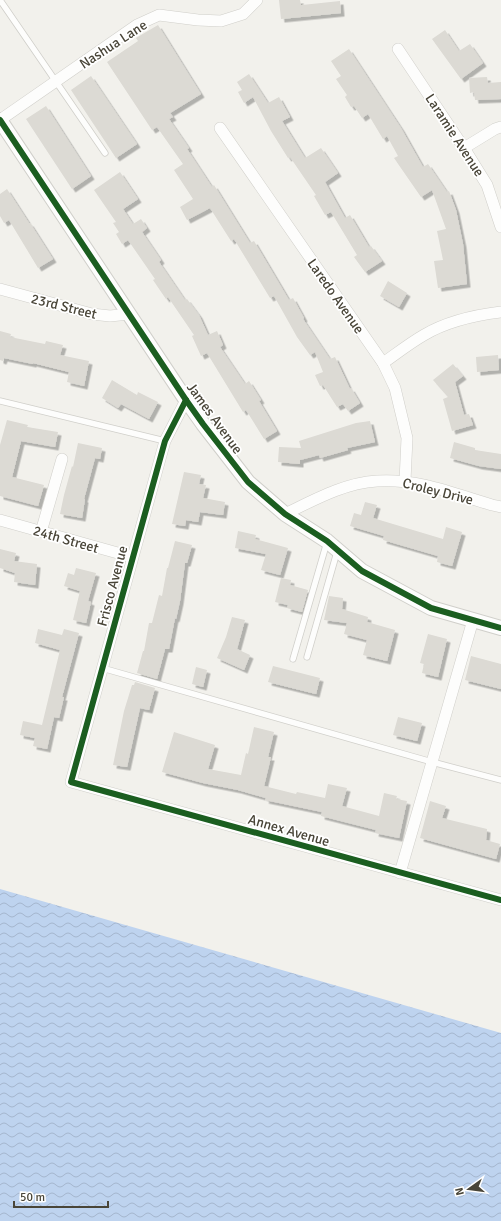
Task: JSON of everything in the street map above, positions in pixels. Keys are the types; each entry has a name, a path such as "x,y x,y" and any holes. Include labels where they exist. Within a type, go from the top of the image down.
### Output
{"street":[{"name":"Nashua Lane","path":"0,120 137,25 159,15 198,20 222,21 243,14 257,0"},
{"name":"Laramie Avenue","path":"398,48 487,185 501,227"},
{"name":"James Avenue","path":"0,120 186,400 248,482 285,514 332,545 362,571 431,608 501,628"},
{"path":"464,148 501,126"},
{"name":"Laredo Avenue","path":"220,128 383,363 395,388 407,438 405,481"},
{"name":"23rd Street","path":"0,289 92,314 110,316 129,314"},
{"path":"383,363 425,334 456,321 501,312"},
{"name":"Frisco Avenue","path":"71,782 165,441 186,400"},
{"path":"41,532 62,459"},
{"name":"Croley Drive","path":"285,514 347,486 376,481 405,481 501,507"},
{"name":"24th Street","path":"0,520 132,557"},
{"path":"400,873 473,620"},
{"name":"Annex Avenue","path":"71,782 501,900"}],"lane":[{"path":"0,0 105,153"},
{"path":"0,401 165,441"},
{"path":"307,657 332,545"},
{"path":"293,659 332,545"},
{"path":"102,668 432,762 501,780"}],"water":[{"path":"0,889 501,1033 501,1221 0,1221"}],"building":[{"path":"279,0 300,0 301,5 340,1 341,13 281,19"},
{"path":"158,25 201,94 170,113 173,117 169,119 189,148 187,149 212,187 214,185 250,243 254,241 289,300 293,298 304,318 303,319 330,359 335,357 350,389 351,388 360,403 348,411 343,404 337,407 323,385 320,386 315,375 323,372 315,352 310,355 297,337 274,296 270,298 234,239 231,241 210,208 187,220 180,207 193,199 174,170 183,164 157,127 152,130 107,62 138,41 136,38"},
{"path":"445,30 459,51 470,44 483,63 461,79 432,39"},
{"path":"349,49 401,128 423,167 428,164 447,192 449,191 456,210 463,244 467,284 438,288 434,261 443,260 437,231 446,229 432,190 421,197 394,158 398,156 387,136 383,139 368,114 362,118 354,106 351,107 345,97 347,95 336,79 341,76 331,61"},
{"path":"249,74 268,103 279,97 290,117 282,121 305,158 321,148 338,173 325,182 345,218 350,215 369,247 371,246 382,261 365,272 354,257 357,255 331,212 325,215 314,196 316,195 290,157 288,158 271,131 253,97 244,103 238,92 242,90 237,82"},
{"path":"91,76 137,144 116,158 71,90"},
{"path":"487,77 488,83 501,82 501,99 475,100 474,92 470,93 469,78"},
{"path":"46,106 91,176 72,189 26,119"},
{"path":"120,172 138,199 123,209 133,224 141,219 147,228 142,232 161,260 159,262 185,300 187,299 199,315 208,335 217,331 223,345 220,347 245,384 249,381 261,400 259,401 277,431 264,439 246,410 243,412 207,353 201,356 192,336 194,335 168,297 166,299 153,280 155,279 128,240 122,244 116,234 119,232 113,223 116,222 94,190"},
{"path":"7,189 53,259 38,268 9,220 4,223 0,216 0,194"},
{"path":"388,281 407,293 399,307 380,296"},
{"path":"0,331 11,334 10,337 45,344 46,341 63,345 60,355 89,361 84,386 67,382 69,372 33,363 4,358 3,361 0,360"},
{"path":"498,355 499,370 477,372 476,357"},
{"path":"453,364 463,376 455,382 464,415 469,414 473,425 452,431 443,399 448,397 433,380"},
{"path":"112,380 137,395 138,392 158,402 149,419 121,404 118,408 102,398"},
{"path":"7,420 28,425 27,427 58,432 55,447 21,441 12,477 44,485 38,506 0,496 0,445"},
{"path":"370,421 375,442 347,448 348,450 320,458 319,455 300,460 300,464 278,462 279,447 301,448 299,441 356,423"},
{"path":"454,442 475,448 475,450 501,454 501,469 479,466 450,458"},
{"path":"78,443 102,448 100,459 95,458 84,499 82,518 60,514"},
{"path":"184,472 201,475 199,484 206,485 203,498 225,502 223,515 200,512 198,522 186,520 185,526 172,524"},
{"path":"365,502 377,505 373,518 443,539 446,527 462,532 452,566 437,562 438,556 383,540 384,536 350,526 354,513 361,515"},
{"path":"238,531 256,535 255,539 288,548 280,575 261,570 266,554 235,548"},
{"path":"175,541 192,545 187,563 185,563 180,601 169,649 165,649 157,679 137,673 144,651 149,623 152,623 159,595 162,596 167,568"},
{"path":"0,549 16,553 14,561 37,564 35,585 14,582 15,573 0,568"},
{"path":"76,568 96,573 88,601 91,602 86,623 73,620 80,591 64,586 68,573 74,575"},
{"path":"281,578 291,580 290,585 308,590 302,612 287,608 288,605 275,602"},
{"path":"329,596 343,598 342,609 368,617 367,622 395,630 387,661 363,655 367,640 344,634 347,623 324,620"},
{"path":"232,617 245,620 237,649 250,655 244,670 217,658 226,637"},
{"path":"38,629 62,635 64,629 79,633 62,697 64,697 59,718 54,717 47,749 33,746 35,738 20,735 23,721 42,725 60,650 35,643"},
{"path":"428,634 447,639 438,677 422,673 424,664 420,663"},
{"path":"471,656 501,664 501,689 465,680"},
{"path":"273,666 320,678 316,694 268,682"},
{"path":"196,667 207,670 203,687 192,684"},
{"path":"135,682 155,688 149,710 140,708 127,767 113,765 124,711 132,685 134,685"},
{"path":"398,717 422,723 417,741 393,735"},
{"path":"254,727 274,732 268,757 271,757 264,786 296,794 297,792 325,798 328,784 347,788 342,806 379,816 384,793 397,796 396,799 407,801 399,838 375,833 376,830 321,816 322,812 265,800 266,798 238,790 203,783 162,772 174,732 215,745 208,769 241,775 246,753 248,754"},
{"path":"430,801 446,806 442,818 487,829 486,840 500,844 496,859 420,838"}],"cycle path":[{"path":"0,120 186,400 248,482 285,514 327,541 362,571 431,608 501,628"},
{"path":"186,400 165,441 71,782 501,900"}]}
